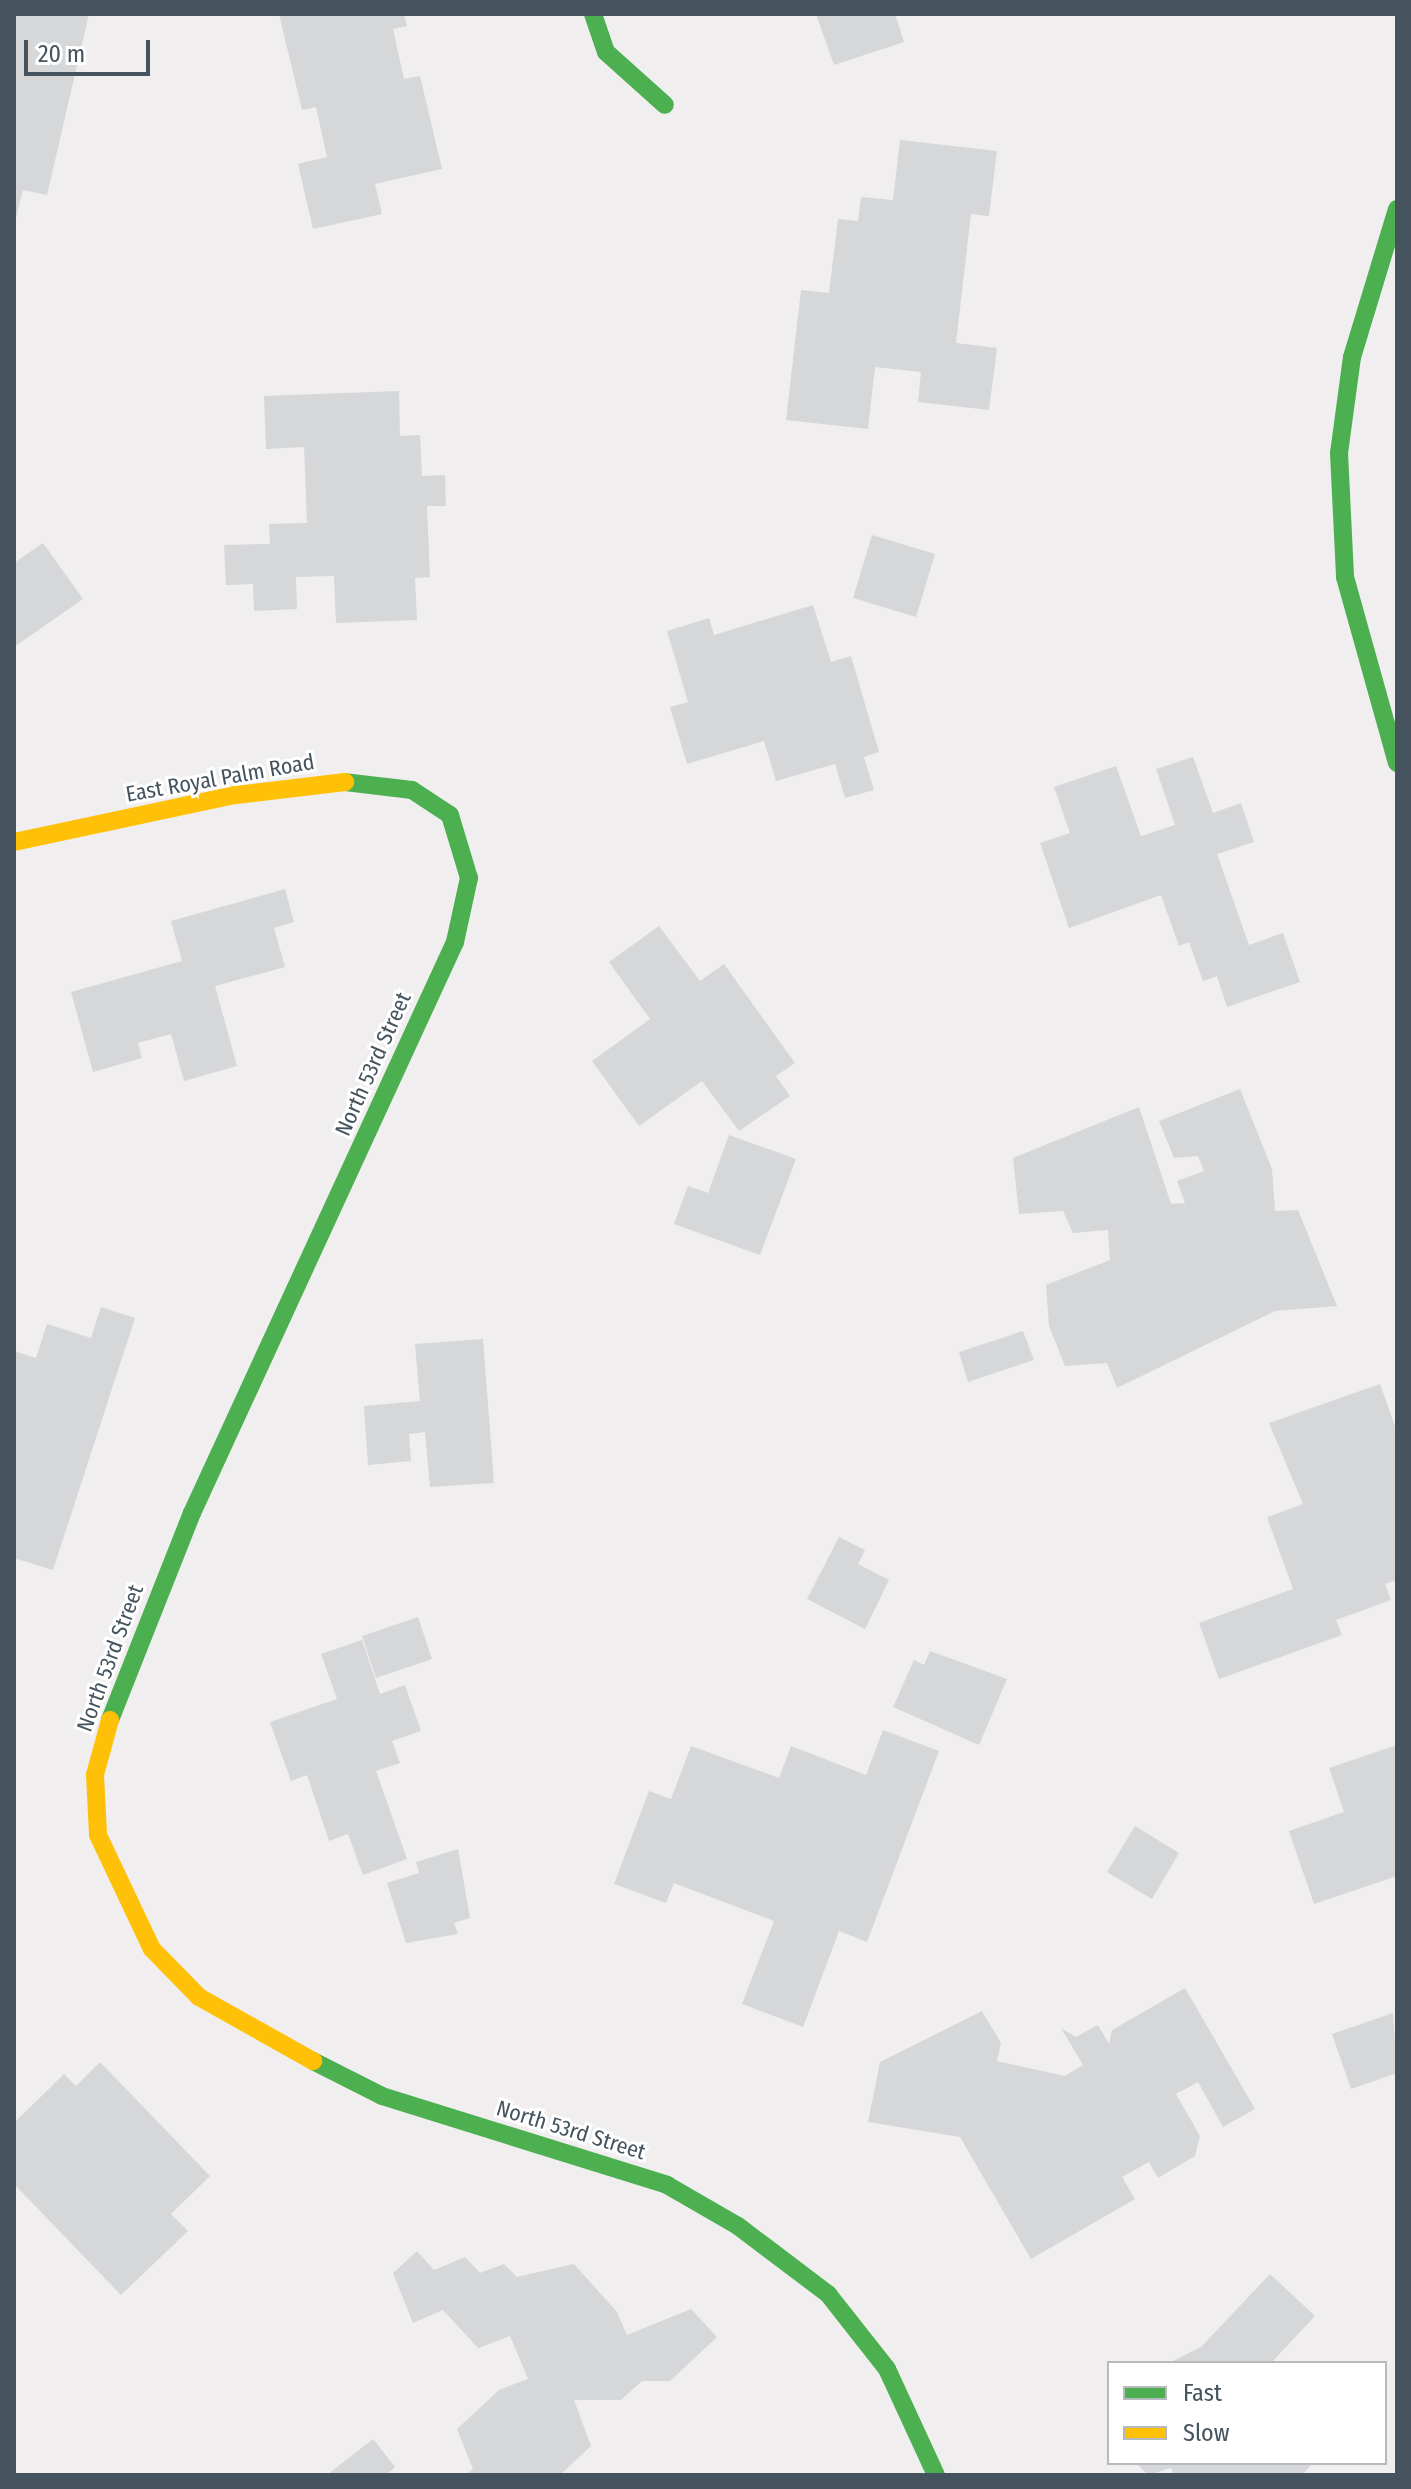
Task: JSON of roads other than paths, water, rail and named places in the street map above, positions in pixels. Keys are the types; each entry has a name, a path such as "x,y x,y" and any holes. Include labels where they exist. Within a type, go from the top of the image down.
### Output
{"street":[{"path":"593,14 606,52 665,105"},
{"path":"1397,209 1352,357 1339,453 1345,577 1397,763"},
{"name":"East Royal Palm Road","path":"14,842 236,795 342,782 412,790 450,815 462,838"},
{"name":"North 53rd Street","path":"462,838 469,878 455,942 192,1513 114,1705 95,1775 98,1835 152,1949 199,1997 243,2026 382,2096 667,2185 738,2226 828,2294 887,2369 936,2475"}]}
